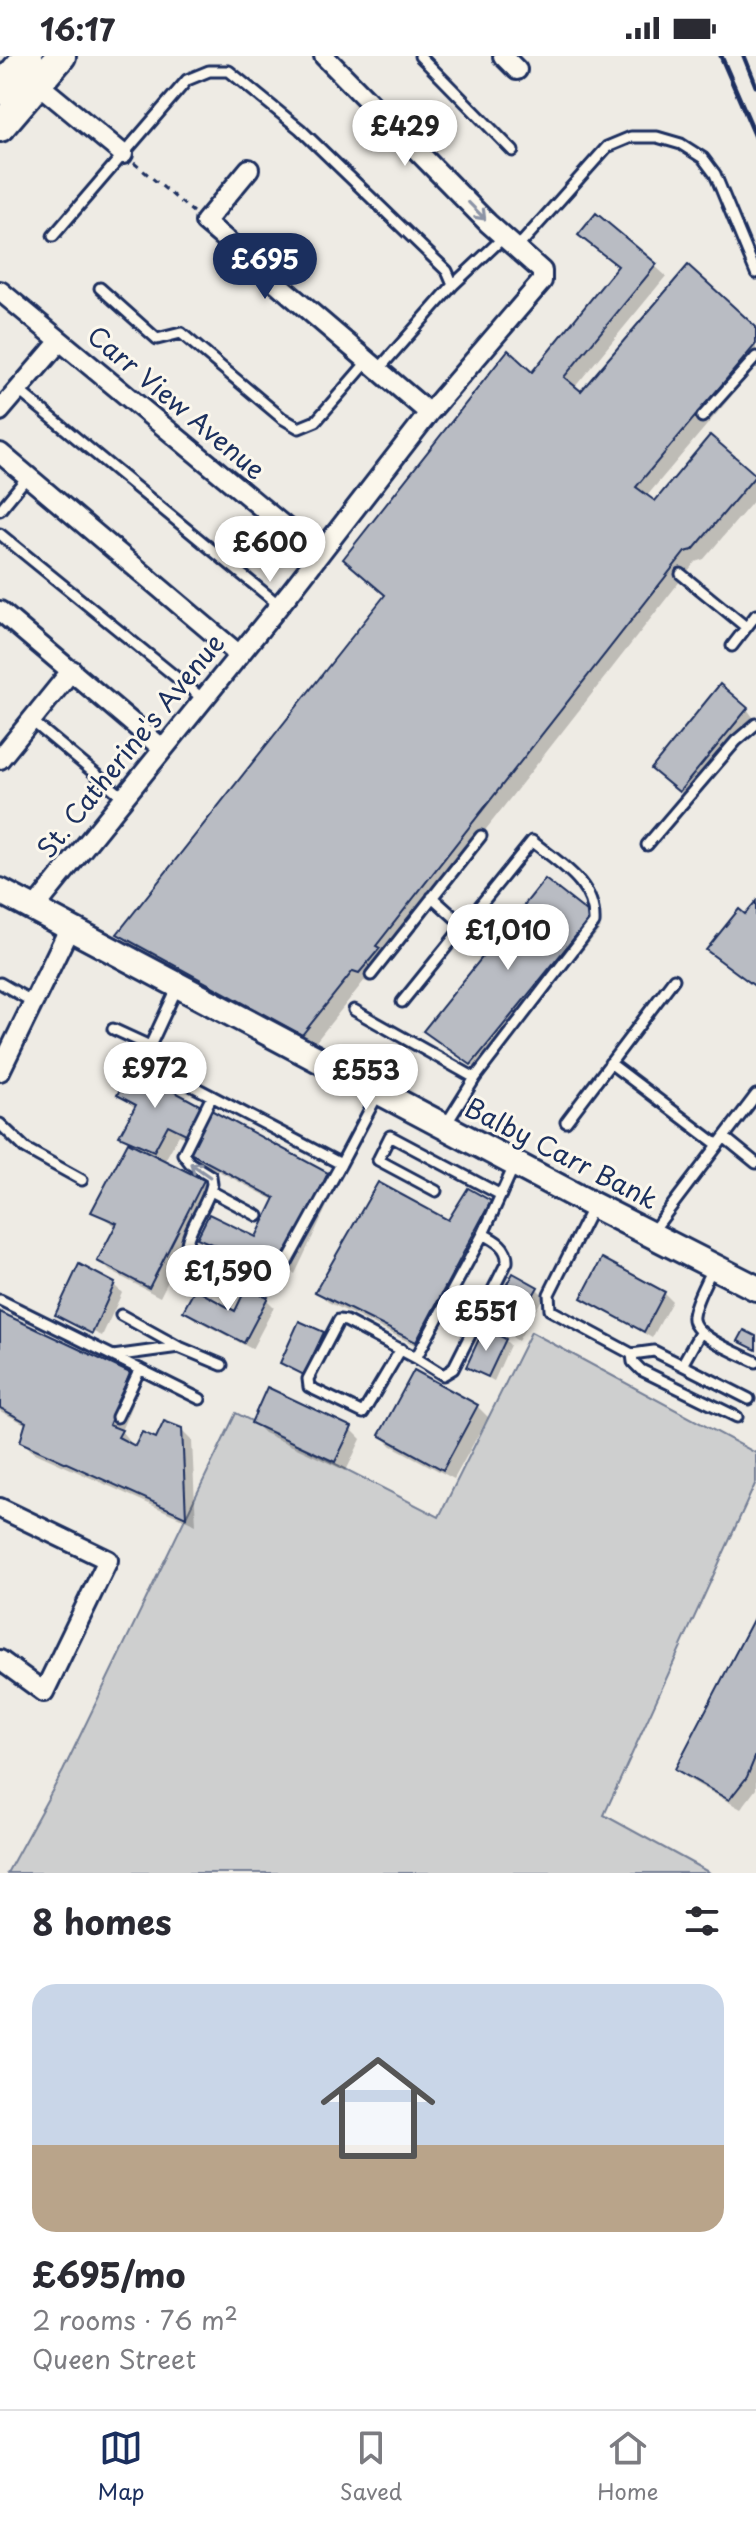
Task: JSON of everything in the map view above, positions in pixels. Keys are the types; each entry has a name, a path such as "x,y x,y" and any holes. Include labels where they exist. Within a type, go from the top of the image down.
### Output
{"main road":[{"path":"0,90 28,56"},
{"path":"0,127 61,56"}],"street":[{"path":"324,56 511,242"},
{"path":"38,84 123,154"},
{"path":"249,169 205,222 429,413"},
{"name":"St. Catherine's Avenue","path":"34,909 319,555 429,413 542,281 542,271 511,242"},
{"name":"Carr View Avenue","path":"0,291 319,555"},
{"path":"0,411 60,341"},
{"path":"0,453 238,654"},
{"path":"0,611 163,749"},
{"path":"0,759 72,670"},
{"name":"Balby Carr Bank","path":"0,891 756,1288"},
{"path":"0,1071 69,929"},
{"path":"0,1508 108,1560 44,1692 0,1660"}],"lane":[{"path":"420,56 513,151"},
{"path":"53,236 187,80 209,71 229,71 300,129 447,271 453,285"},
{"path":"100,288 157,339 181,333 282,418 299,428 316,421 453,285 511,242 607,147 631,137 657,137 681,144 703,158 715,174 756,273"},
{"path":"702,417 756,357"},
{"path":"18,390 279,605"},
{"path":"0,510 28,476"},
{"path":"0,534 203,699"},
{"path":"681,574 746,627"},
{"path":"732,646 756,615"},
{"path":"32,721 123,797"},
{"path":"647,845 736,741 756,724"},
{"path":"371,975 481,836"},
{"path":"402,1002 532,841 583,883 595,908 594,923 475,1078 445,1126"},
{"path":"432,897 464,926"},
{"path":"566,1122 674,979"},
{"path":"0,983 33,1002"},
{"path":"178,986 143,1060 341,1164"},
{"path":"354,1010 475,1078"},
{"path":"113,1029 150,1046"},
{"path":"610,1063 756,1163"},
{"path":"212,1096 183,1154 190,1163 211,1176 211,1191 186,1241 189,1263 195,1271 233,1281 265,1281 280,1275 287,1268 380,1092"},
{"path":"651,1233 756,1095"},
{"path":"0,1124 26,1149 82,1180"},
{"path":"436,1191 378,1160 390,1136 501,1195"},
{"path":"416,1358 483,1234 516,1163"},
{"path":"211,1191 258,1216"},
{"path":"593,1205 549,1294 550,1310 632,1354 654,1351 749,1399"},
{"path":"401,1349 363,1413 309,1387 308,1379 339,1320 401,1349 443,1375 453,1369 507,1262 504,1248 483,1234"},
{"path":"713,1265 693,1314 693,1325 700,1333 756,1362"},
{"path":"0,1300 200,1399"},
{"path":"121,1315 179,1347 222,1365"},
{"path":"682,1365 700,1333"},
{"path":"113,1356 179,1347"},
{"path":"632,1354 633,1362 641,1370 737,1417"},
{"path":"117,1417 140,1369"}],"path":[{"path":"123,154 205,222"}],"shaded area":[{"path":"531,1332 756,1453 756,1482 604,1815 710,1873 7,1873 63,1771 236,1413 439,1517"}],"building":[{"path":"596,213 657,264 564,377 581,391 688,265 756,327 756,344 636,487 655,501 710,435 756,475 693,550 685,552 376,946 380,948 359,973 353,971 302,1035 117,934 385,595 343,559 508,350 532,372 618,266 578,235"},
{"path":"720,684 748,708 679,792 651,769"},
{"path":"545,879 592,916 471,1065 423,1031"},
{"path":"756,901 756,987 706,950 739,909 745,914"},
{"path":"131,1068 203,1107 188,1135 168,1125 154,1151 119,1136 136,1105 117,1095"},
{"path":"211,1110 328,1173 284,1265 262,1251 255,1262 197,1238 209,1214 256,1237 275,1198 188,1152"},
{"path":"128,1142 204,1180 149,1288 97,1261 117,1223 91,1212"},
{"path":"378,1182 448,1220 468,1188 491,1201 416,1342 315,1292"},
{"path":"602,1258 665,1292 644,1332 581,1298"},
{"path":"79,1264 115,1283 92,1334 55,1315"},
{"path":"513,1273 538,1287 510,1335 486,1321"},
{"path":"246,1288 268,1297 244,1343 183,1311 195,1289 235,1311"},
{"path":"0,1312 130,1373 109,1425 122,1430 118,1437 135,1446 142,1432 156,1438 164,1421 182,1428 186,1517 20,1442 26,1422 0,1408"},
{"path":"299,1321 324,1332 304,1375 280,1363"},
{"path":"484,1328 506,1339 488,1377 466,1367"},
{"path":"744,1330 756,1336 756,1350 738,1341"},
{"path":"414,1370 478,1405 443,1470 379,1435"},
{"path":"267,1387 352,1427 335,1462 251,1423"},
{"path":"756,1614 756,1755 747,1777 729,1800 675,1769"}],"railway":[{"path":"721,56 756,137"},
{"path":"744,56 756,86"}]}
